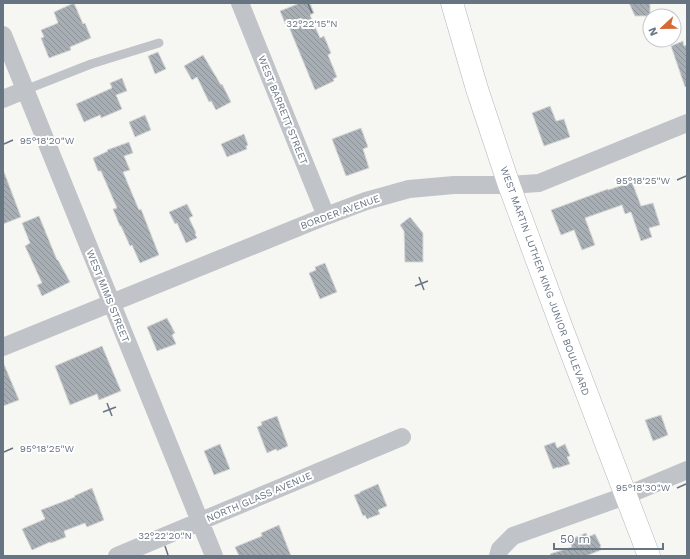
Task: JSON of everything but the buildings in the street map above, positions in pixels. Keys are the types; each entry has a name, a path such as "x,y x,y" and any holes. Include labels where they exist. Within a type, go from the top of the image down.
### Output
{"main road":[{"name":"WEST MARTIN LUTHER KING JUNIOR BOULEVARD","path":"452,3 477,89 509,185 625,496 649,556"}],"street":[{"name":"WEST BARRETT STREET","path":"240,3 326,216"},
{"name":"WEST MIMS STREET","path":"3,36 214,556"},
{"path":"3,99 25,90"},
{"name":"BORDER AVENUE","path":"3,347 366,201 410,189 454,185 509,185 539,183 687,123"},
{"name":"NORTH GLASS AVENUE","path":"117,556 402,437"},
{"path":"499,553 513,536 625,496 687,470"}],"lane":[{"path":"25,90 91,64 158,43"}]}
